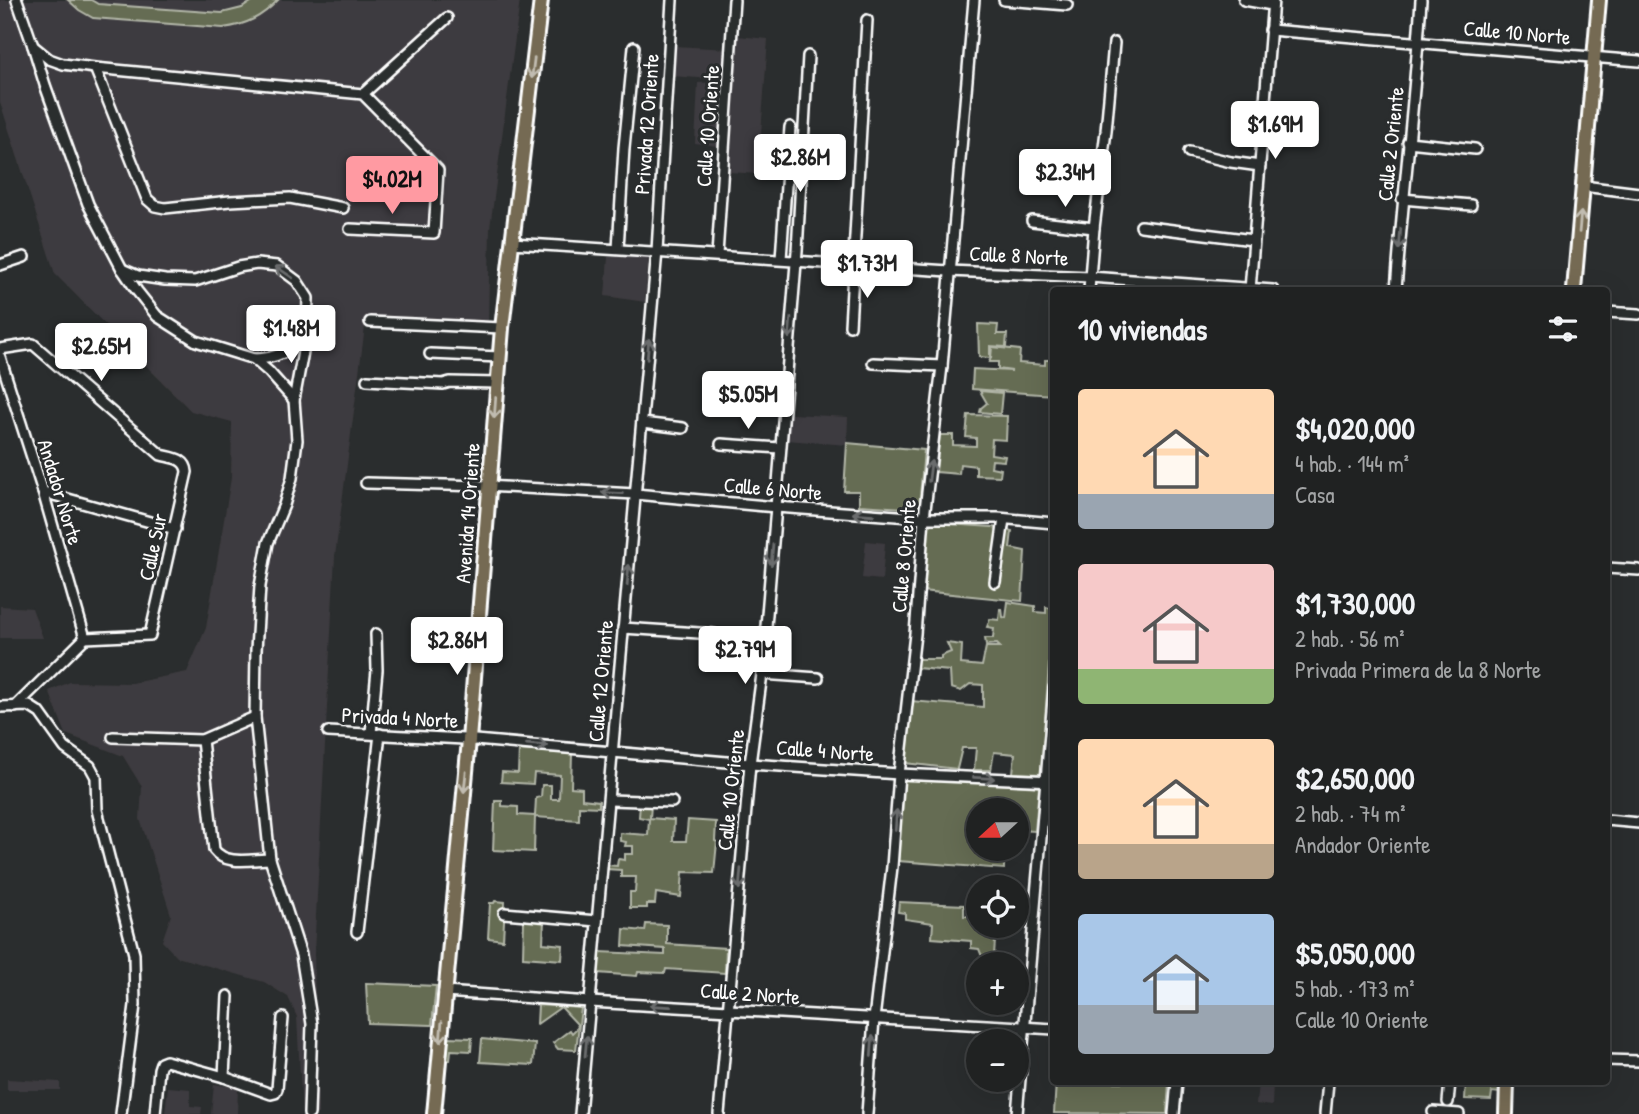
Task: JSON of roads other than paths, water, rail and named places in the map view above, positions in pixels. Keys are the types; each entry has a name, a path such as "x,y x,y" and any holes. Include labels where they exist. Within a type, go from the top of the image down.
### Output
{"main road":[{"name":"Avenida 14 Oriente","path":"434,1114 469,740 502,328 541,0"},
{"path":"1574,287 1599,0"},
{"path":"1506,1114 1507,1085"}],"street":[{"path":"17,0 88,204 122,269 157,316 197,341 254,359 269,359 281,354 298,342 307,330"},
{"name":"Privada 12 Oriente","path":"657,251 672,0"},
{"name":"Calle 10 Oriente","path":"717,255 734,0"},
{"name":"Calle 8 Oriente","path":"867,1114 924,518 942,366 974,0"},
{"path":"1004,0 1068,5"},
{"path":"1244,0 1273,2 1250,287"},
{"name":"Calle 2 Oriente","path":"1396,287 1421,0"},
{"path":"363,94 447,18"},
{"path":"850,326 867,20"},
{"name":"Calle 10 Norte","path":"1270,30 1639,61"},
{"path":"1089,287 1114,43"},
{"path":"33,46 49,59 63,64 363,94 438,170 433,233 350,229"},
{"path":"618,249 634,47"},
{"name":"Calle 10 Oriente","path":"719,1114 776,508 796,260 807,56"},
{"path":"96,68 147,199 155,206 165,208 290,198 343,208"},
{"path":"781,259 790,127"},
{"path":"1408,142 1475,149"},
{"path":"1189,152 1260,166"},
{"path":"1583,186 1639,193"},
{"path":"1402,199 1471,205"},
{"path":"1032,221 1094,228"},
{"path":"1141,226 1253,240"},
{"name":"Calle 8 Norte","path":"512,243 949,271 1090,277 1213,287"},
{"name":"Calle 12 Oriente","path":"580,1114 657,251"},
{"path":"0,265 24,257"},
{"path":"122,269 138,276 195,281 257,264 277,266 297,281 308,298 307,330 294,400 298,440 292,478 268,543 260,586 256,717 270,859 301,955 312,1024 309,1114"},
{"path":"1610,312 1639,314"},
{"path":"370,322 502,328"},
{"name":"Calle Sur","path":"0,349 33,344 161,455 182,460 186,466 175,529 150,635 85,638"},
{"path":"430,354 500,357"},
{"name":"Andador Norte","path":"0,357 85,638"},
{"path":"254,359 294,400"},
{"path":"873,363 942,366"},
{"path":"367,380 443,384 497,383"},
{"path":"642,423 683,428"},
{"path":"721,444 780,448"},
{"name":"Calle 6 Norte","path":"366,483 635,494 776,508 1050,523"},
{"path":"43,492 175,529"},
{"path":"995,582 1004,519"},
{"path":"1610,568 1639,570"},
{"path":"623,628 714,634"},
{"path":"357,932 375,734 376,634"},
{"path":"15,707 85,638"},
{"path":"762,674 818,678"},
{"path":"0,707 29,706 40,713 65,748 90,766 96,777 97,810 134,954 135,1005 121,1114"},
{"path":"113,737 202,740 256,717"},
{"name":"Privada 4 Norte","path":"328,732 469,740"},
{"path":"202,740 214,850 219,857 230,860 270,859"},
{"name":"Calle 4 Norte","path":"469,740 750,764 1049,781"},
{"path":"1017,1114 1050,762"},
{"path":"609,800 672,802"},
{"path":"1610,820 1639,823"},
{"path":"504,913 597,921"},
{"name":"Calle 2 Norte","path":"444,992 1050,1029"},
{"path":"224,1077 228,996"},
{"path":"155,1114 161,1063 166,1061 275,1093 283,1018"},
{"path":"1610,1060 1639,1061"},
{"path":"1174,1114 1177,1085"},
{"path":"1325,1114 1328,1085"},
{"path":"1448,1102 1450,1085"},
{"path":"1433,1112 1459,1114"}]}
